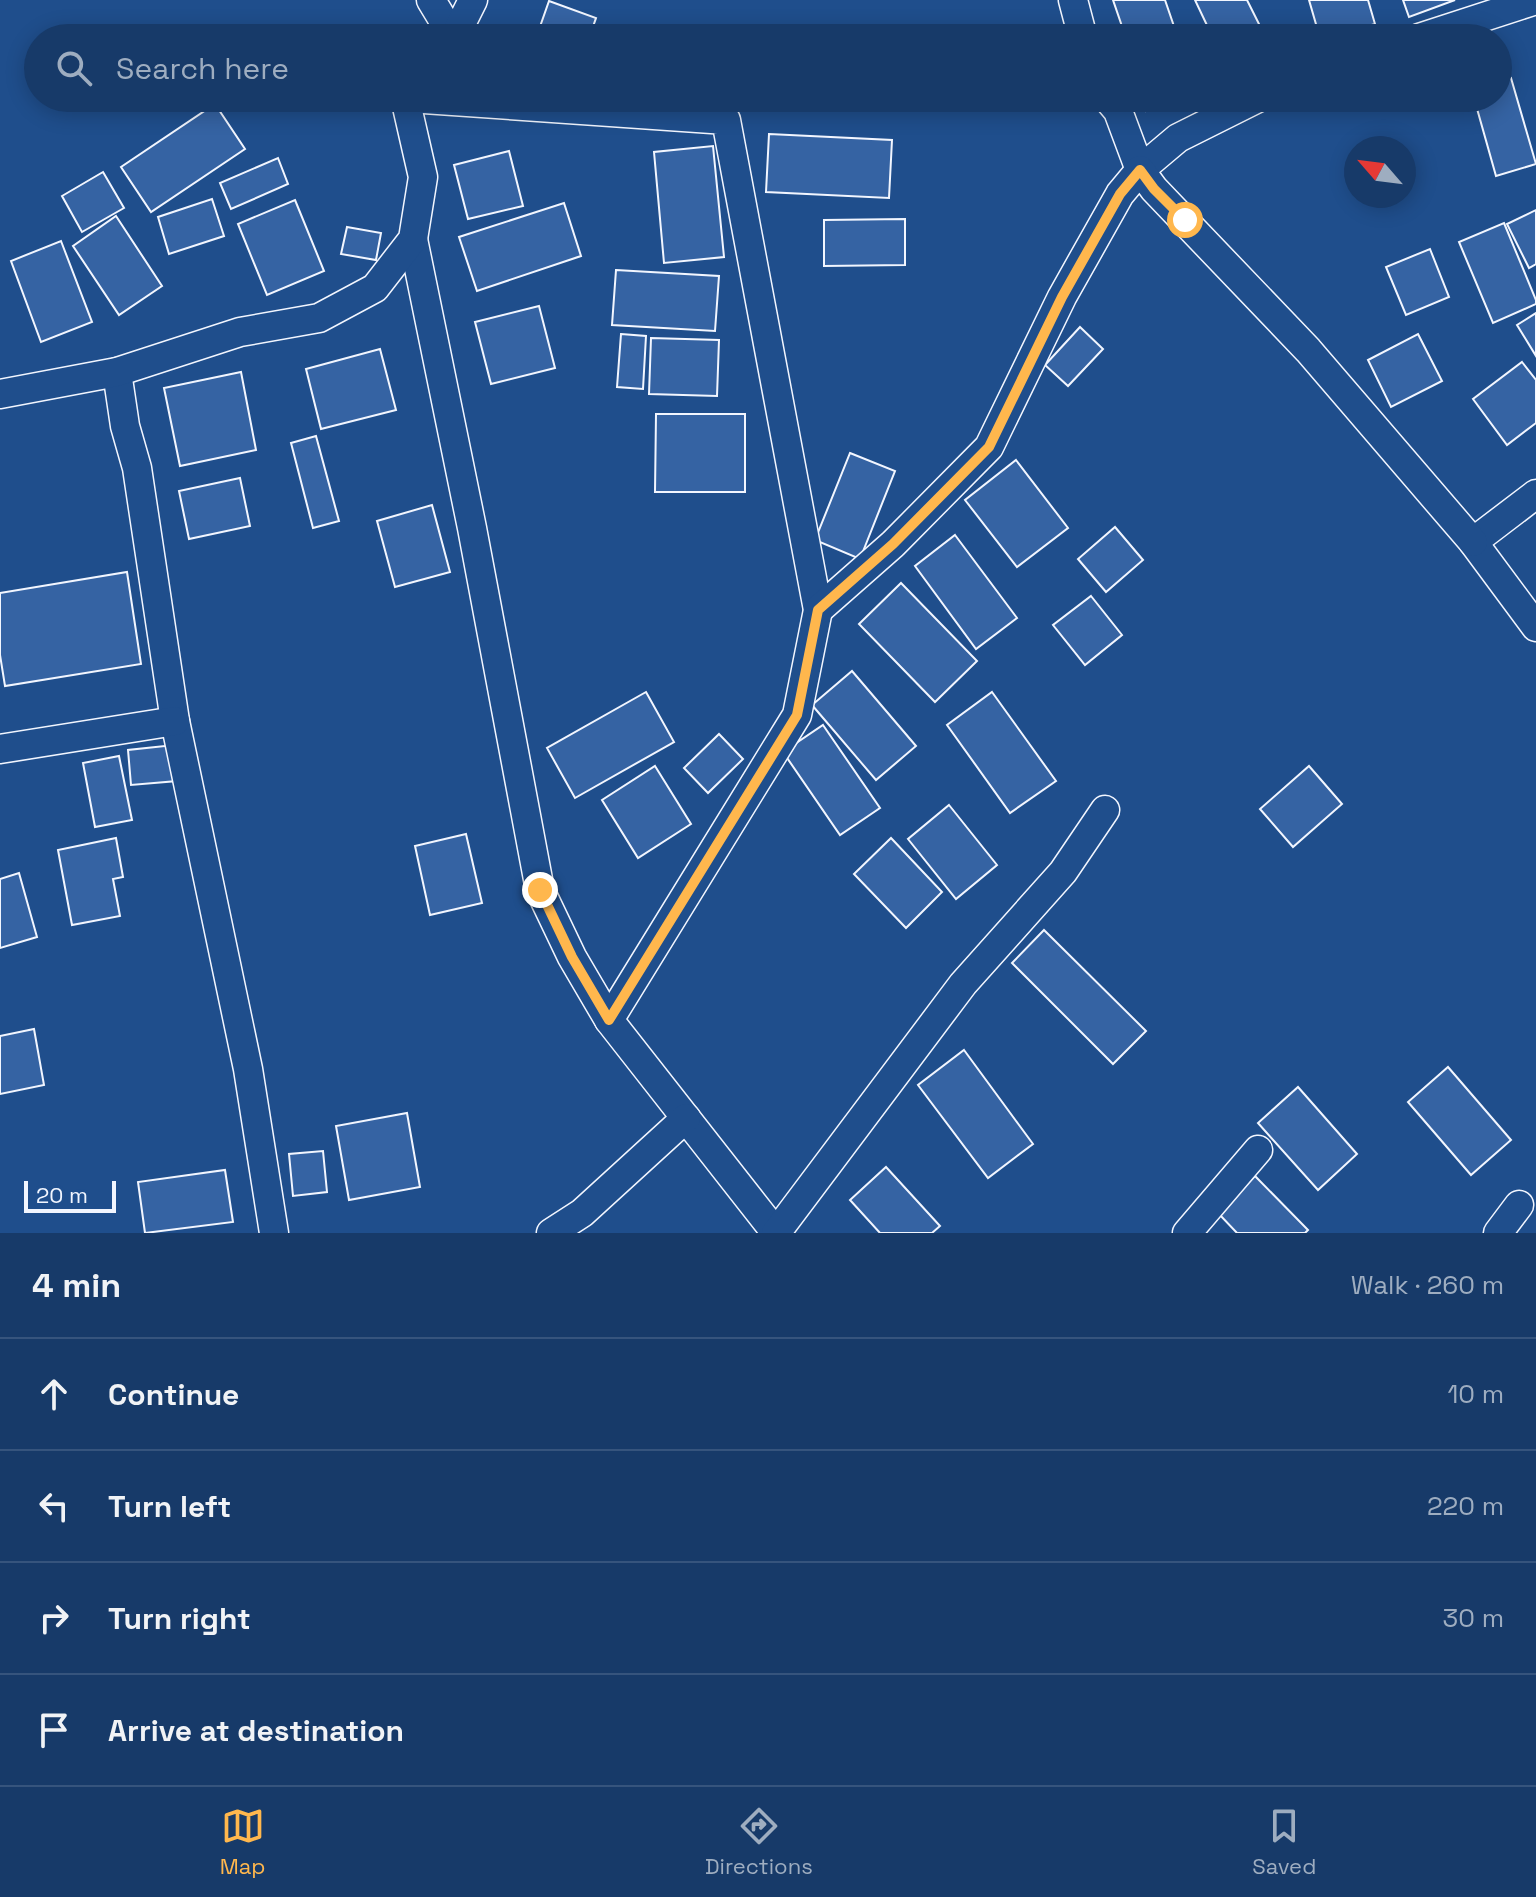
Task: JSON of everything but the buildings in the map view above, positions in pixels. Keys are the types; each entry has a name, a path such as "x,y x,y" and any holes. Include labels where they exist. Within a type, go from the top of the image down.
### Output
{"street":[{"path":"431,0 446,24"},
{"path":"461,24 473,0"},
{"path":"1073,0 1079,24"},
{"path":"1462,24 1536,0"},
{"path":"410,112 423,177 413,239 472,528 540,890 572,957 609,1020 776,1233 963,984 1063,872 1105,810"},
{"path":"609,1020 797,715 818,610 726,120 610,112"},
{"path":"1118,112 1140,170 1154,189 1308,350 1473,542 1536,627"},
{"path":"818,610 893,544 989,447 1062,297 1120,194 1140,170 1178,138 1230,112"},
{"path":"0,394 117,372 240,332 319,318 375,288 413,239"},
{"path":"117,372 125,426 137,468 175,721 248,1069 274,1233"},
{"path":"1473,542 1536,494"},
{"path":"0,749 175,721"},
{"path":"551,1233 582,1213 686,1118"},
{"path":"1187,1233 1258,1150"},
{"path":"1498,1233 1519,1205"}],"route":[{"path":"540,890 572,957 609,1020 797,715 818,610 893,544 989,447 1062,297 1120,194 1140,170 1185,220"}]}
